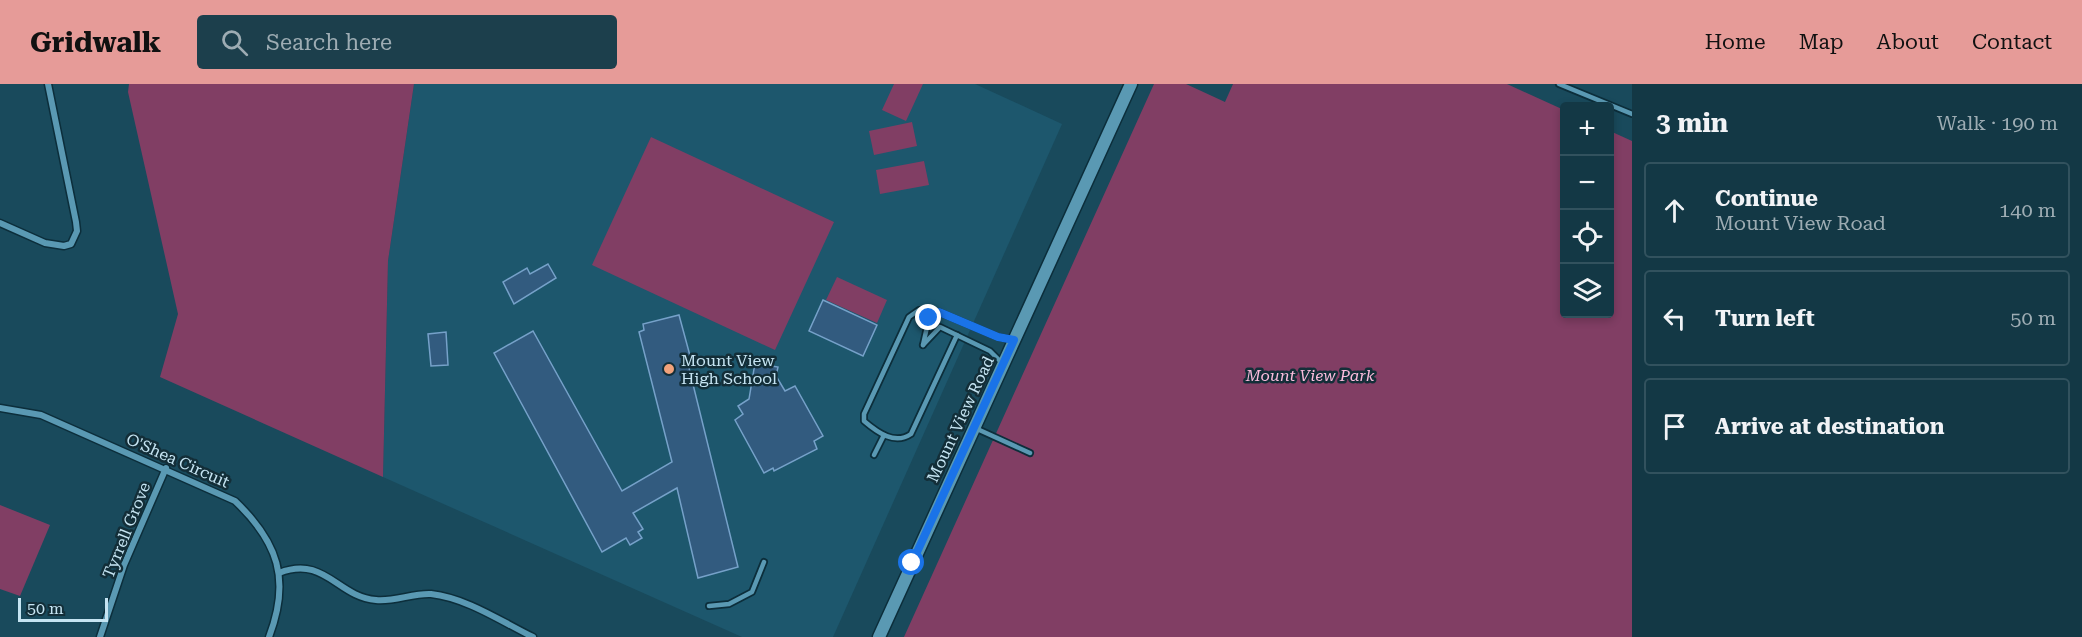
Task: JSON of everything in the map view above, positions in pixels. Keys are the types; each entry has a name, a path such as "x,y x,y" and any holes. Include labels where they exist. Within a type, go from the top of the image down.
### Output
{"main road":[{"name":"Mount View Road","path":"879,637 1130,84"}],"street":[{"path":"0,223 58,246 71,244 75,238 76,222 48,84"},
{"name":"O'Shea Circuit","path":"0,408 41,415 166,468 235,501 257,522 272,545 279,573 280,592 269,637"},
{"name":"Tyrrell Grove","path":"100,637 124,566 166,468"},
{"path":"279,573 292,568 318,570 353,593 377,600 431,594 463,603 533,637"}],"lane":[{"path":"1559,84 1632,114"},
{"path":"957,335 911,434 895,440 864,421 864,414 909,317 919,309 939,312 998,337 1014,340"},
{"path":"939,312 929,318 923,345 940,327 990,351 1003,364"},
{"path":"975,428 1030,453"},
{"path":"874,455 884,435"},
{"path":"709,606 729,604 752,592 764,562"}],"shaded area":[{"name":"Mount View High School","path":"414,84 975,84 1062,124 833,637 742,637 383,477 388,261"}],"green space":[{"path":"129,84 414,84 388,261 383,477 160,377 178,314 128,92"},
{"path":"894,84 923,84 906,121 882,110"},
{"name":"Mount View Park","path":"1154,84 1186,84 1225,102 1233,84 1507,84 1560,108 1560,318 1614,318 1614,133 1632,141 1632,637 904,637"},
{"path":"912,122 917,146 874,155 869,131"},
{"path":"651,137 834,222 775,350 592,265"},
{"path":"924,161 929,185 880,194 876,170"},
{"path":"837,277 887,300 877,323 826,300"},
{"path":"0,505 50,525 20,596 0,589"}],"building":[{"path":"548,264 556,278 514,304 503,282 527,268 530,274"},
{"path":"823,300 877,325 863,356 809,331"},
{"path":"679,315 692,363 688,364 738,567 698,578 677,488 633,513 643,529 638,532 642,538 630,545 626,538 602,552 494,353 533,331 622,491 672,462 639,332 644,330 643,324"},
{"path":"446,332 448,365 431,366 428,334"},
{"path":"755,363 778,367 776,376 785,391 795,386 823,436 814,441 817,449 774,471 773,468 764,473 735,420 743,414 738,406 749,399"}],"place":[{"name":"Mount View High School","path":"669,369"}],"route":[{"path":"912,563 1014,340 998,337 939,312 929,318"}]}
